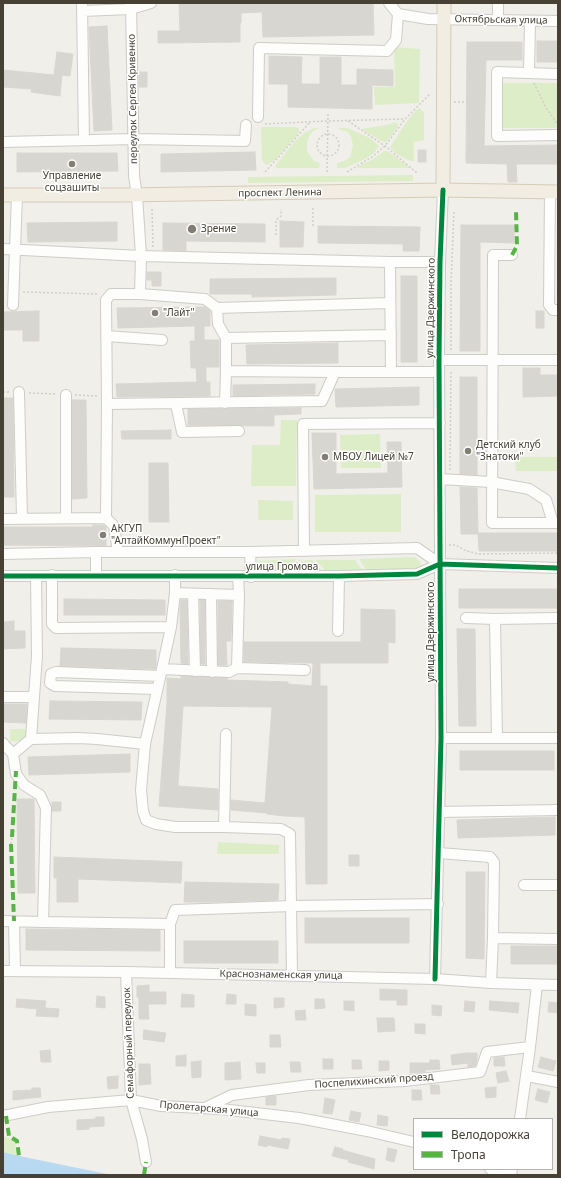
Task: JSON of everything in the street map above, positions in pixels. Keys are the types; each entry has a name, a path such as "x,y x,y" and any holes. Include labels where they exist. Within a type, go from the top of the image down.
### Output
{"main road":[{"name":"улица Дзержинского","path":"443,190 444,3"},
{"name":"проспект Ленина","path":"3,195 137,195 443,190 554,192"}],"street":[{"path":"84,140 82,7 131,6 151,3"},
{"path":"262,121 260,48 387,51 396,40 398,14 389,3"},
{"path":"498,3 498,19"},
{"name":"переулок Сергея Кривенко","path":"131,6 135,139 134,176 142,256 140,294"},
{"name":"Октябрьская улица","path":"398,14 428,19 558,21"},
{"path":"529,72 530,21"},
{"path":"558,74 497,72 497,136 558,136"},
{"path":"3,142 135,139 245,141 246,125"},
{"name":"улица Дзержинского","path":"435,979 441,738 440,546 445,479 440,423 438,360 443,190"},
{"path":"554,192 554,244 550,305 553,310 558,310"},
{"path":"13,305 17,195"},
{"path":"3,249 142,256 440,262"},
{"path":"445,479 492,482 530,489 546,500 556,523 492,523 492,482 492,360 493,255 512,255"},
{"path":"390,262 391,371"},
{"path":"106,518 106,300 110,294 140,294 205,300 217,308 390,303"},
{"path":"217,308 218,324 226,338 225,403"},
{"path":"226,338 391,335"},
{"path":"106,336 162,340"},
{"path":"438,360 558,360"},
{"path":"226,371 439,372"},
{"path":"107,400 176,404 322,401 335,372"},
{"path":"19,392 22,518"},
{"path":"66,395 66,518"},
{"path":"176,404 182,432 239,431"},
{"path":"305,551 303,424 440,423"},
{"path":"3,518 106,518 114,526 118,552"},
{"name":"улица Громова","path":"3,554 96,552 250,552 417,548 440,564"},
{"path":"96,552 96,575"},
{"path":"250,552 251,576"},
{"name":"улица Громова","path":"3,576 338,576 417,574 440,564 558,568"},
{"path":"31,740 37,656 36,576"},
{"path":"52,576 52,624 56,628 171,627"},
{"path":"175,576 171,627 145,744 141,790 142,811 146,820 156,824 175,827 281,829 290,834 292,975"},
{"path":"237,668 238,576"},
{"path":"338,576 338,631"},
{"path":"174,593 238,595"},
{"path":"193,594 195,671"},
{"path":"211,594 212,672"},
{"path":"466,618 558,618"},
{"path":"495,618 497,738"},
{"path":"157,689 54,686 50,683 51,674 56,672 229,672 237,668 305,670"},
{"path":"3,697 34,697"},
{"path":"224,827 226,734"},
{"path":"13,754 31,740 84,738 145,744"},
{"path":"441,738 558,738"},
{"path":"3,744 13,754 16,774 24,785 40,796 46,808 43,922"},
{"path":"440,812 558,810"},
{"path":"439,853 490,857 494,862 491,983"},
{"path":"524,885 558,884"},
{"path":"170,972 170,924 175,910 292,906 438,904"},
{"path":"3,921 170,924"},
{"path":"14,921 15,971"},
{"path":"493,938 558,939"},
{"name":"Краснознаменская улица","path":"3,971 170,972 292,975 435,979 491,983 558,985"},
{"name":"Семафорный переулок","path":"126,972 131,1100 142,1139 146,1162"},
{"path":"520,1118 527,1076 537,985"},
{"name":"Поспелихинский проезд","path":"205,1108 232,1095 309,1085 405,1081 480,1072 487,1052 530,1047"},
{"path":"527,1076 558,1082"},
{"name":"Пролетарская улица","path":"3,1116 48,1107 131,1100 161,1106 205,1108 299,1118 367,1130 413,1142"},
{"path":"492,1170 505,1175"}],"path":[{"path":"529,72 545,106 558,125"},
{"path":"346,172 372,158 385,146 405,119 430,94"},
{"path":"453,102 466,102"},
{"path":"327,172 328,114"},
{"path":"262,121 310,122 405,119"},
{"path":"347,121 385,146 417,173"},
{"path":"265,172 310,122"},
{"path":"327,133 336,137 339,144 338,150 335,153 327,156 319,152 316,145 319,138 327,133"},
{"path":"276,235 276,220 281,216 281,208"},
{"path":"313,208 313,227"},
{"path":"152,209 153,256"},
{"path":"445,479 451,360 451,284 454,210"},
{"path":"14,291 110,294"},
{"path":"3,392 66,395 107,400"},
{"path":"440,546 456,545 464,550 478,554 558,553"},
{"path":"287,576 305,551"},
{"path":"11,844 12,837"}],"green space":[{"path":"394,47 420,49 419,103 375,105 374,87 395,87"},
{"path":"502,83 558,83 558,128 502,128"},
{"path":"420,108 424,113 424,140 414,142 414,161 410,161 395,153 390,147 407,121 416,110"},
{"path":"395,122 398,124 397,128 386,142 383,142 361,129 387,125"},
{"path":"261,127 295,127 299,128 299,133 275,160 266,165 262,160"},
{"path":"314,128 319,128 313,131 309,136 307,151 314,161 320,163 319,168 276,168 275,166 295,141 304,133"},
{"path":"347,128 359,133 370,138 379,146 374,153 365,159 345,168 337,168 337,163 350,157 353,145 348,132 338,129"},
{"path":"384,151 387,151 411,168 356,168 373,159"},
{"path":"413,175 413,181 248,183 248,177"},
{"path":"281,420 297,420 296,486 251,486 252,445 280,445"},
{"path":"380,434 381,468 341,468 340,435"},
{"path":"515,457 558,457 558,471 516,471"},
{"path":"401,494 401,532 315,532 315,495"},
{"path":"258,500 293,501 293,520 258,520"},
{"path":"414,557 420,561 421,566 416,569 366,570 359,559"},
{"path":"296,559 288,571 259,572 257,569 256,563 258,561"},
{"path":"312,560 323,572 293,572 301,561"},
{"path":"315,560 355,560 363,571 327,572"},
{"path":"10,729 27,729 27,738 22,742 10,741"},
{"path":"218,842 279,845 279,854 217,854"},
{"path":"3,1135 15,1141 16,1155 3,1152"}],"water":[{"path":"3,1152 19,1156 112,1175 3,1175"}],"building":[{"path":"179,3 373,3 374,35 263,37 262,12 241,13 240,42 158,43 158,31 180,31"},
{"path":"107,26 112,130 94,131 89,27"},
{"path":"537,41 558,41 558,62 537,62"},
{"path":"467,42 522,42 522,60 486,60 484,146 558,145 558,164 516,164 517,182 508,182 507,164 466,163"},
{"path":"57,52 73,54 70,76 62,75 60,96 31,92 32,89 3,87 3,70 54,75"},
{"path":"269,56 302,57 301,84 320,84 320,57 341,57 341,85 357,85 357,69 393,70 393,86 372,85 372,109 288,107 288,84 269,84"},
{"path":"139,72 147,72 147,87 139,87"},
{"path":"418,150 426,150 426,162 418,162"},
{"path":"255,152 256,170 161,172 161,154"},
{"path":"17,153 117,153 118,171 17,172"},
{"path":"280,221 304,222 303,247 280,247"},
{"path":"117,222 117,241 28,242 27,223"},
{"path":"163,223 265,224 265,242 186,241 186,251 163,250"},
{"path":"461,225 514,225 514,243 480,242 480,351 460,351"},
{"path":"318,226 420,227 419,251 403,251 403,244 318,243"},
{"path":"147,272 161,272 161,286 152,286 152,280 147,280"},
{"path":"401,276 417,276 417,362 401,362"},
{"path":"336,278 336,295 252,297 252,294 210,294 210,279"},
{"path":"205,307 210,311 210,326 204,326 204,340 219,340 219,367 206,367 206,382 210,382 210,396 117,397 116,384 197,382 196,368 191,368 190,341 195,341 195,326 118,328 117,308"},
{"path":"39,311 39,341 23,341 23,330 3,330 3,312"},
{"path":"536,311 544,311 544,328 536,328"},
{"path":"338,343 338,363 247,364 246,345"},
{"path":"523,368 540,368 540,375 558,375 558,396 523,397"},
{"path":"460,377 477,377 477,475 460,474"},
{"path":"315,384 315,394 233,396 233,385"},
{"path":"419,387 419,405 336,407 335,389"},
{"path":"3,398 13,398 14,497 3,497"},
{"path":"72,400 86,400 87,498 72,499"},
{"path":"301,408 301,414 274,415 274,426 188,425 188,409"},
{"path":"171,430 171,439 122,439 121,431"},
{"name":"МБОУ Лицей №7","path":"312,433 336,433 336,474 388,473 387,442 401,442 402,487 314,489"},
{"path":"149,463 168,463 169,522 149,522"},
{"path":"460,487 477,488 478,533 558,533 558,551 479,551 478,534 461,534"},
{"path":"93,525 103,525 106,527 106,546 3,545 3,527 93,527"},
{"path":"459,589 558,589 558,608 459,608"},
{"path":"64,599 165,600 165,615 64,615"},
{"path":"181,600 187,600 188,664 181,663"},
{"path":"200,600 205,600 205,664 201,664"},
{"path":"218,601 232,601 231,641 226,641 227,665 218,665"},
{"path":"361,609 395,610 395,643 388,642 388,663 320,663 320,686 327,686 327,884 306,884 305,817 231,810 231,800 265,803 272,707 183,706 178,786 218,789 218,810 159,806 167,704 167,678 181,679 181,676 227,678 227,680 288,682 288,684 312,686 313,663 244,662 244,642 361,642"},
{"path":"14,621 14,631 25,631 25,648 3,649 3,622"},
{"path":"457,629 475,629 476,726 459,726"},
{"path":"61,648 156,650 156,666 155,669 60,666"},
{"path":"50,701 142,702 141,720 49,719"},
{"path":"3,704 27,704 26,723 3,722"},
{"path":"460,751 554,751 554,770 460,770"},
{"path":"130,754 130,772 29,775 28,757"},
{"path":"17,799 34,799 35,893 18,893"},
{"path":"52,802 61,802 61,811 52,811"},
{"path":"555,817 555,835 458,838 457,820"},
{"path":"349,855 359,855 359,866 349,866"},
{"path":"54,857 182,862 181,883 78,879 78,902 57,902 57,878 54,878"},
{"path":"466,872 485,872 484,959 466,958"},
{"path":"185,882 279,884 278,900 184,902"},
{"path":"305,918 409,918 409,943 305,943"},
{"path":"26,929 160,930 160,951 26,950"},
{"path":"184,941 278,941 278,963 184,963"},
{"path":"511,946 558,946 558,964 511,964"},
{"path":"149,985 149,992 166,992 166,1004 148,1004 149,1019 139,1019 139,997 137,997 137,986"},
{"path":"380,989 407,990 407,1005 397,1005 397,1000 380,1000"},
{"path":"182,994 194,995 194,1007 181,1007"},
{"path":"227,994 236,995 236,1004 226,1004"},
{"path":"97,996 105,997 105,1008 96,1007"},
{"path":"274,998 284,998 284,1007 274,1008"},
{"path":"17,999 46,1001 45,1008 59,1009 58,1017 36,1016 37,1009 16,1007"},
{"path":"315,999 324,999 325,1008 315,1009"},
{"path":"344,1001 354,1001 354,1011 344,1010"},
{"path":"465,1001 475,1002 474,1012 464,1011"},
{"path":"490,1001 519,1003 518,1013 489,1010"},
{"path":"549,1002 558,1003 558,1013 548,1012"},
{"path":"245,1004 256,1005 256,1016 245,1015"},
{"path":"432,1005 442,1006 441,1016 432,1015"},
{"path":"305,1010 306,1020 296,1020 295,1011"},
{"path":"377,1018 394,1018 395,1031 378,1032"},
{"path":"415,1024 425,1024 425,1034 415,1033"},
{"path":"144,1030 166,1033 164,1042 143,1039"},
{"path":"270,1035 280,1035 281,1047 270,1047"},
{"path":"50,1050 51,1062 41,1062 40,1051"},
{"path":"477,1053 475,1066 468,1067 468,1063 452,1065 451,1055"},
{"path":"186,1055 186,1066 176,1066 176,1056"},
{"path":"504,1057 505,1066 494,1066 494,1058"},
{"path":"541,1057 556,1061 553,1071 538,1067"},
{"path":"323,1059 333,1059 333,1069 323,1069"},
{"path":"352,1060 361,1060 362,1069 352,1069"},
{"path":"430,1060 439,1060 440,1069 410,1073 410,1063 430,1063"},
{"path":"201,1061 201,1077 192,1078 191,1062"},
{"path":"379,1061 389,1061 389,1070 379,1071"},
{"path":"240,1062 241,1079 225,1080 225,1063"},
{"path":"290,1062 300,1062 301,1072 291,1072"},
{"path":"256,1063 265,1063 265,1073 257,1073"},
{"path":"139,1064 150,1064 151,1084 139,1085"},
{"path":"506,1071 509,1081 498,1083 496,1073"},
{"path":"118,1076 118,1088 108,1089 107,1077"},
{"path":"430,1085 439,1085 440,1094 431,1094"},
{"path":"496,1087 496,1097 486,1098 485,1088"},
{"path":"32,1088 40,1088 41,1097 13,1100 13,1091 32,1090"},
{"path":"538,1089 550,1092 547,1103 535,1100"},
{"path":"412,1090 421,1090 422,1100 412,1100"},
{"path":"276,1096 276,1105 266,1105 266,1097"},
{"path":"325,1098 335,1100 332,1114 323,1113"},
{"path":"351,1111 361,1113 359,1122 349,1120"},
{"path":"378,1115 388,1117 387,1126 377,1125"},
{"path":"96,1117 104,1117 104,1126 89,1127 89,1129 77,1130 77,1120 96,1119"},
{"path":"260,1136 281,1140 282,1138 290,1139 288,1149 258,1145"},
{"path":"335,1147 375,1159 374,1169 348,1162 349,1160 332,1156"},
{"path":"388,1148 397,1150 394,1162 386,1160"}],"marked path":[{"path":"512,255 517,246 516,211"},
{"path":"12,837 16,771"},
{"path":"11,844 14,921"},
{"path":"6,1116 9,1136 17,1141 19,1156"},
{"path":"144,1175 146,1162"}],"cycle path":[{"path":"435,979 441,738 439,360 440,262 443,190"},
{"path":"3,576 339,576 417,574 440,564 558,568"}],"place":[{"name":"Управление соцзашиты","path":"72,164"},
{"name":"Зрение","path":"192,229"},
{"name":"\"Лайт\"","path":"155,313"},
{"name":"Детский клуб \"Знатоки\"","path":"468,451"},
{"name":"МБОУ Лицей №7","path":"325,457"},
{"name":"АКГУП \"АлтайКоммунПроект\"","path":"103,535"}]}
